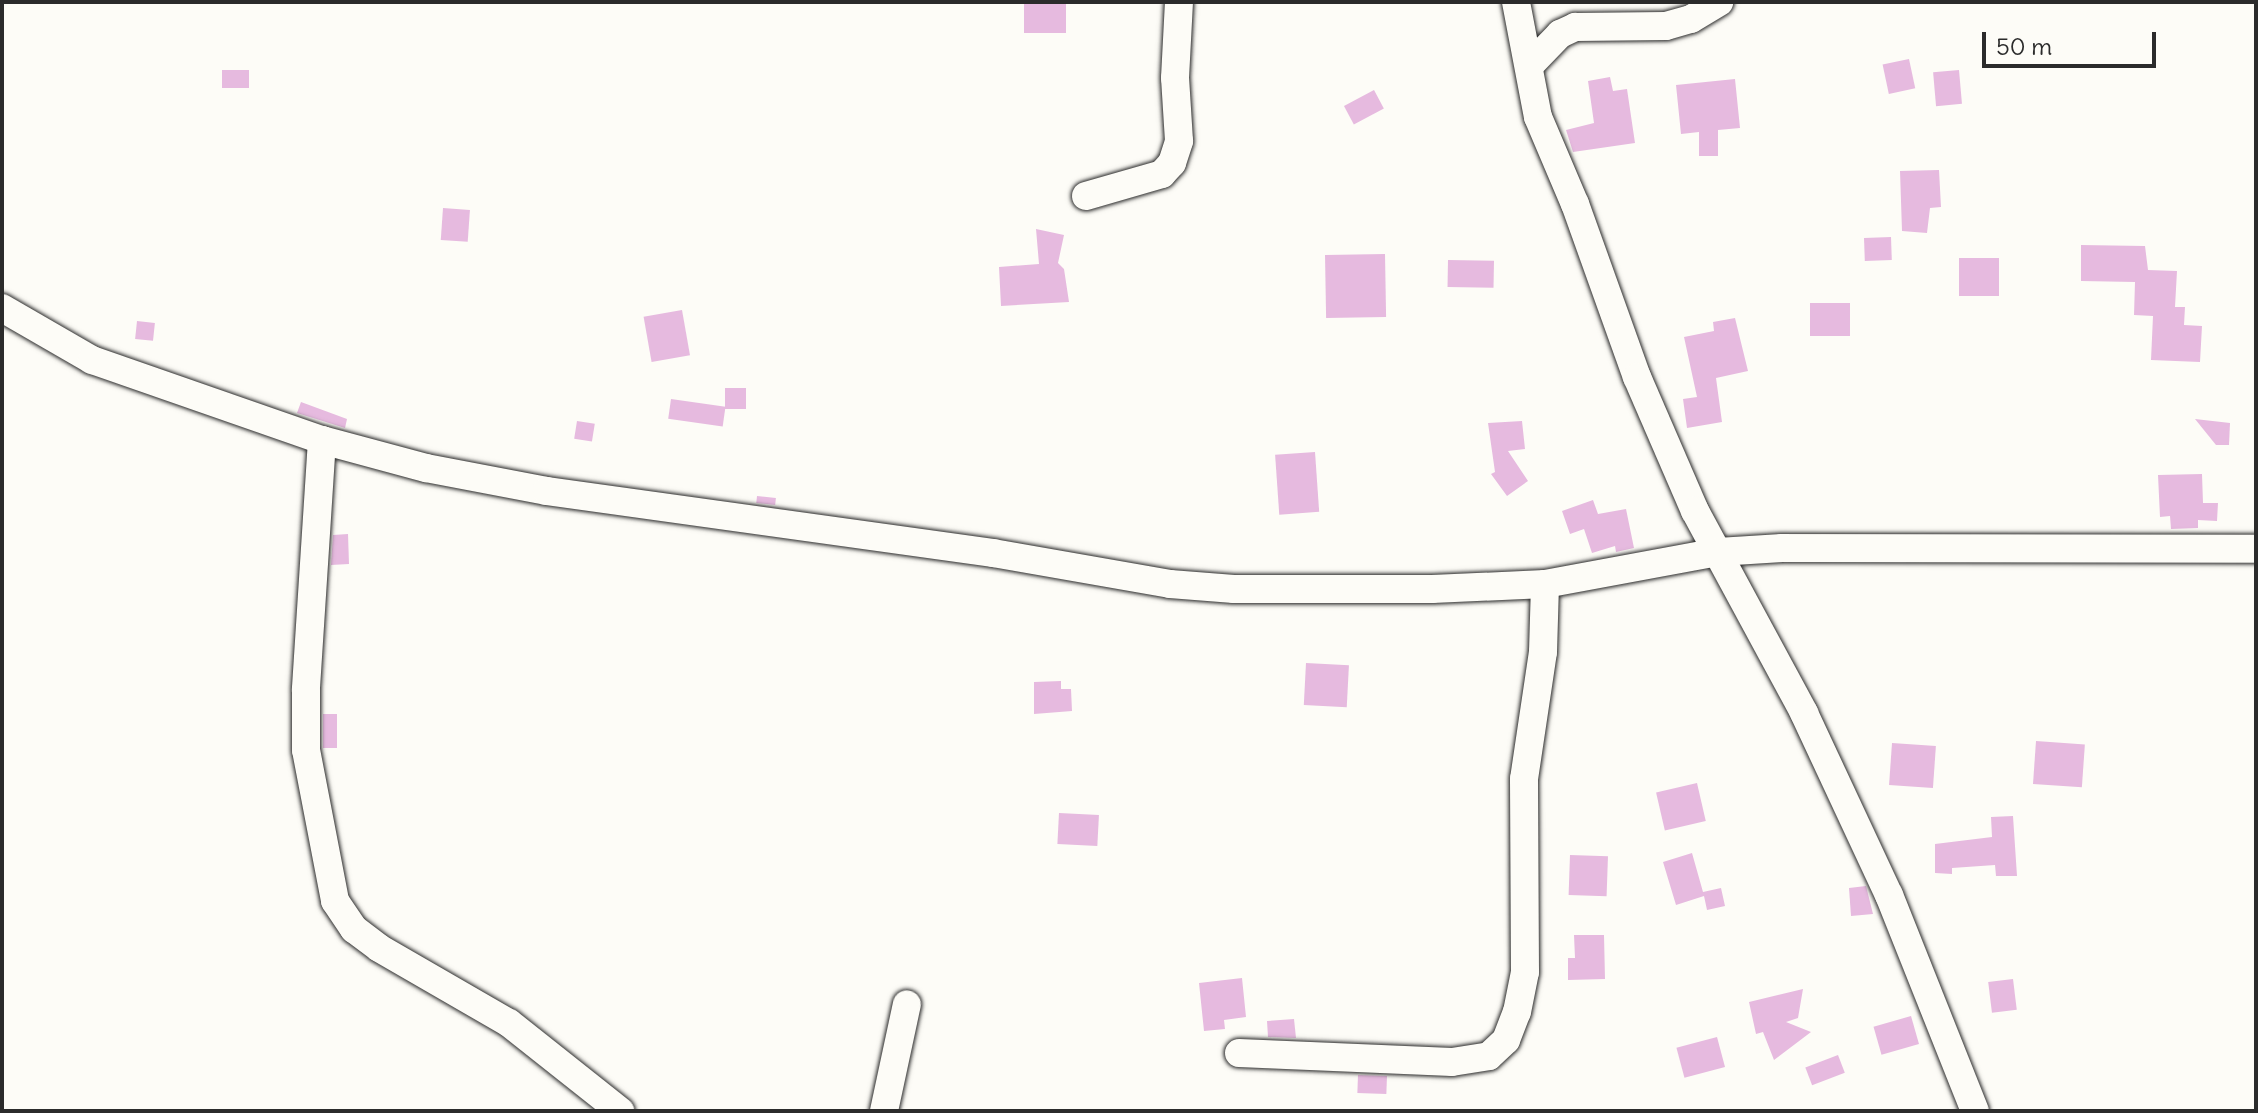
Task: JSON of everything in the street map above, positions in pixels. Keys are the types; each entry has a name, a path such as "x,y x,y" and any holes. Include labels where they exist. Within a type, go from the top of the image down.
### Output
{"street":[{"path":"1086,196 1162,174 1172,163 1179,141 1175,78 1179,2"},
{"path":"1516,2 1538,117 1575,204 1637,377 1695,511 1804,713 1871,856 1975,1111"},
{"path":"1530,65 1560,34 1575,27 1666,26 1691,19 1719,2"},
{"path":"2,308 92,360 322,440 426,468 547,491 993,553 1170,584 1293,589 1545,584 1718,552 1782,548 2256,549"},
{"path":"322,440 306,690 306,750 335,901 354,929 379,948 509,1023 620,1111"},
{"path":"1239,1053 1452,1062 1489,1056 1506,1040 1517,1012 1525,972 1524,779 1543,652 1545,584"},
{"path":"884,1111 907,1004"}],"building":[{"path":"1024,2 1066,2 1066,33 1024,33"},
{"path":"1909,59 1915,88 1889,94 1883,65"},
{"path":"222,70 249,70 249,88 222,88"},
{"path":"1959,70 1962,104 1936,106 1933,72"},
{"path":"1610,77 1613,91 1627,89 1635,143 1573,152 1566,130 1594,123 1588,81"},
{"path":"1735,79 1740,128 1718,130 1718,156 1699,156 1699,132 1681,134 1676,85"},
{"path":"1374,90 1384,109 1354,125 1344,106"},
{"path":"1939,170 1941,207 1930,208 1927,233 1902,231 1900,171"},
{"path":"443,208 470,210 468,242 441,240"},
{"path":"1036,229 1064,235 1058,263 1064,269 1069,302 1001,306 999,267 1039,264"},
{"path":"1891,237 1892,260 1865,261 1864,238"},
{"path":"2081,245 2145,246 2148,270 2177,271 2175,307 2185,307 2184,325 2202,326 2200,362 2151,360 2153,316 2134,315 2135,282 2081,281"},
{"path":"1385,254 1386,317 1326,318 1325,255"},
{"path":"1959,258 1999,258 1999,296 1959,296"},
{"path":"1448,260 1494,261 1494,288 1448,287"},
{"path":"1810,303 1850,303 1850,336 1810,336"},
{"path":"682,310 690,355 652,362 644,317"},
{"path":"1735,318 1748,371 1716,378 1722,422 1687,428 1683,399 1697,397 1684,337 1714,331 1713,322"},
{"path":"137,321 155,323 153,341 135,339"},
{"path":"725,388 746,388 746,409 725,409"},
{"path":"671,399 725,407 723,426 668,419"},
{"path":"301,402 347,419 345,428 297,413"},
{"path":"2195,419 2230,423 2229,445 2216,445"},
{"path":"577,421 595,424 592,442 574,439"},
{"path":"1522,421 1525,449 1508,451 1528,481 1507,496 1491,474 1495,472 1488,423"},
{"path":"1315,452 1319,512 1279,515 1275,455"},
{"path":"2202,474 2203,503 2218,503 2217,521 2198,520 2198,528 2171,529 2170,516 2160,517 2158,475"},
{"path":"757,496 776,498 775,505 756,503"},
{"path":"1593,500 1598,514 1626,509 1634,548 1616,552 1615,546 1592,553 1584,529 1570,534 1562,511"},
{"path":"348,534 349,564 331,565 333,535"},
{"path":"1306,663 1349,665 1347,707 1304,705"},
{"path":"1061,681 1061,689 1071,689 1072,711 1034,714 1034,682"},
{"path":"323,714 337,714 337,748 323,748"},
{"path":"2036,741 2085,744 2082,787 2033,784"},
{"path":"1892,743 1936,746 1933,788 1889,785"},
{"path":"1697,783 1706,821 1665,830 1656,792"},
{"path":"1059,813 1099,815 1097,846 1057,844"},
{"path":"2013,816 2017,876 1996,876 1995,865 1952,868 1952,874 1935,873 1935,844 1992,837 1991,817"},
{"path":"1692,853 1703,892 1721,888 1725,906 1707,910 1704,896 1676,905 1663,862"},
{"path":"1570,855 1608,856 1607,896 1569,895"},
{"path":"1866,886 1873,914 1851,916 1849,888"},
{"path":"1574,935 1604,935 1605,979 1568,980 1568,958 1575,958"},
{"path":"1242,978 1246,1017 1224,1020 1225,1029 1204,1031 1199,983"},
{"path":"2013,979 2017,1010 1992,1013 1988,982"},
{"path":"1803,989 1798,1018 1786,1022 1811,1032 1774,1060 1763,1032 1756,1034 1749,1002"},
{"path":"1911,1016 1919,1044 1882,1055 1874,1027"},
{"path":"1294,1019 1296,1038 1268,1037 1267,1021"},
{"path":"1717,1037 1725,1067 1684,1078 1676,1048"},
{"path":"1838,1055 1845,1073 1812,1085 1805,1068"},
{"path":"1358,1075 1387,1076 1386,1094 1357,1093"}]}
